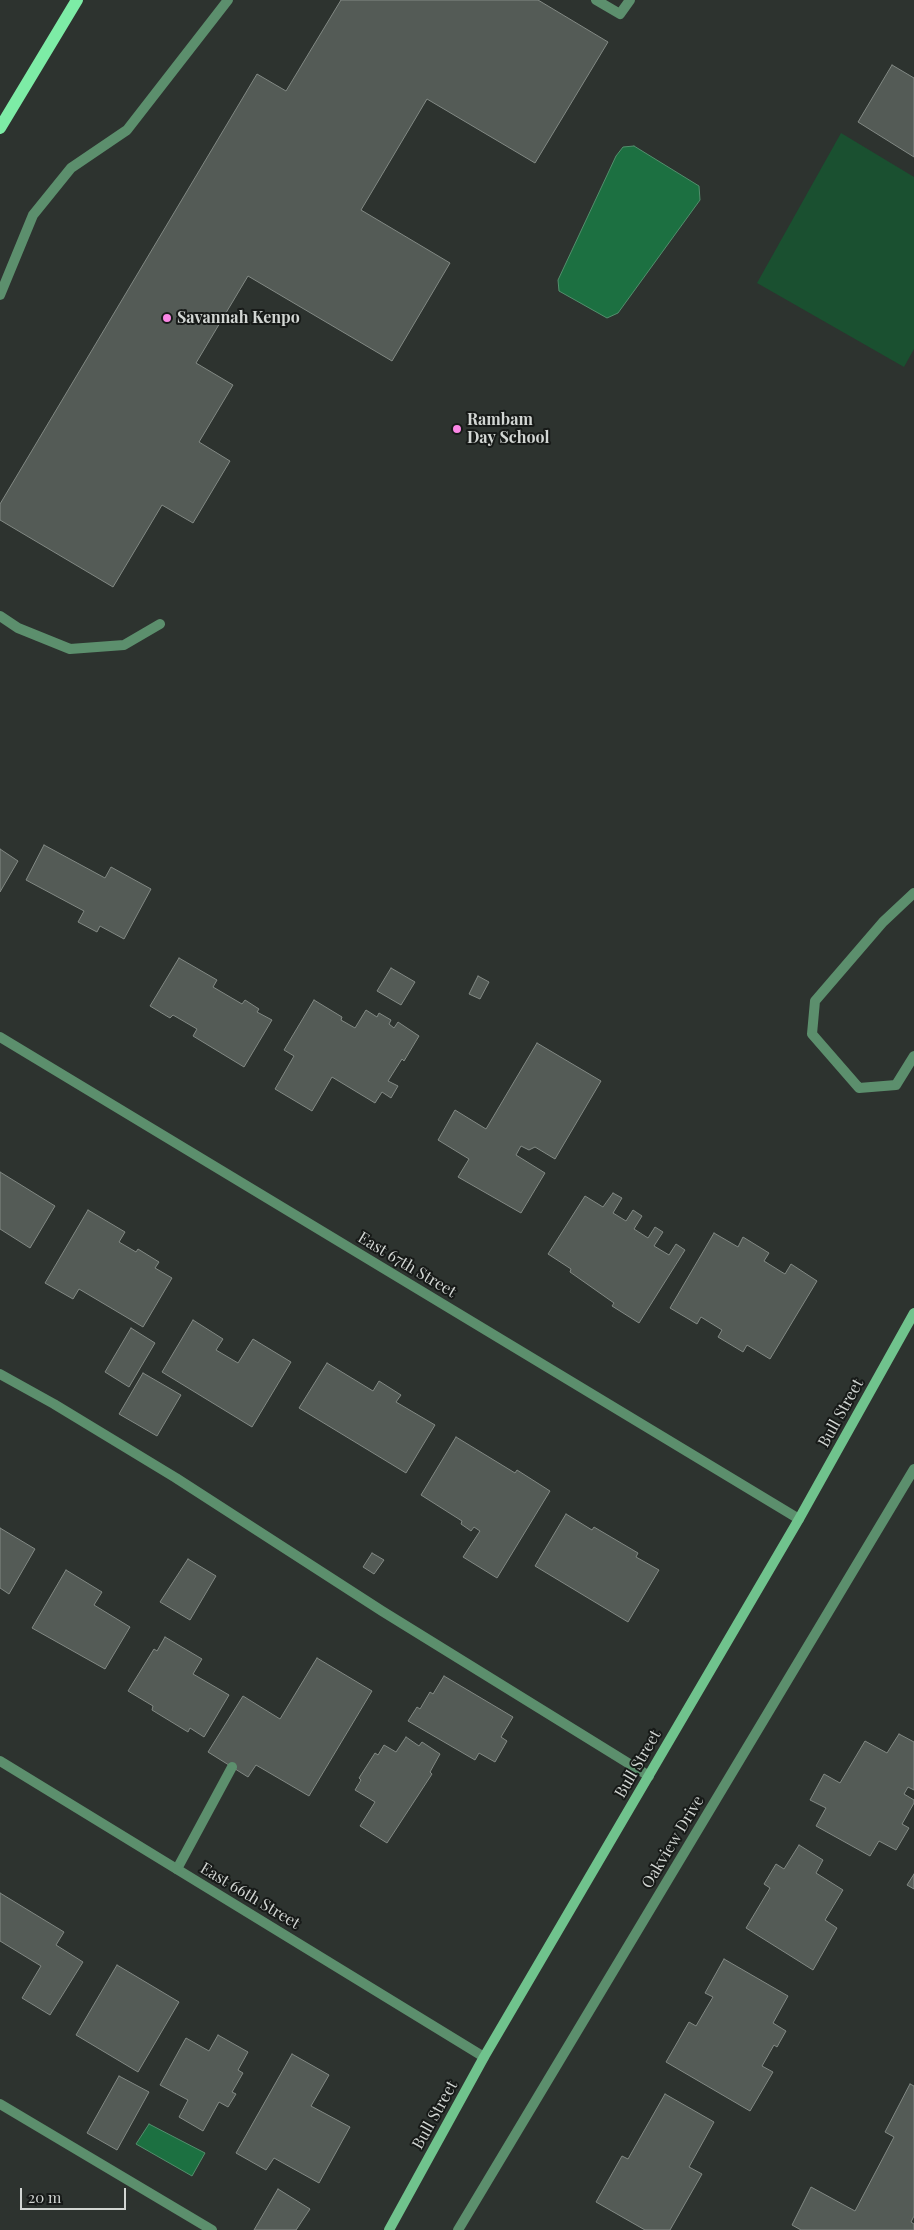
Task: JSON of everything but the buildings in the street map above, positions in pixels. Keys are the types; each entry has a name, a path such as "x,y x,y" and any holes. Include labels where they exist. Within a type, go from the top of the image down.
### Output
{"main road":[{"path":"0,128 77,0"}],"street":[{"path":"0,295 33,215 71,168 127,130 228,0"},
{"path":"596,0 620,14 630,0"},
{"path":"0,616 18,628 70,649 124,645 160,624"},
{"path":"914,893 883,922 815,1002 812,1034 859,1088 896,1085 914,1056"},
{"name":"East 67th Street","path":"0,1037 799,1519"},
{"name":"Bull Street","path":"389,2230 484,2056 799,1519 914,1313"},
{"path":"0,1374 54,1404 176,1478 382,1611 648,1776"},
{"name":"Oakview Drive","path":"458,2230 914,1469"},
{"name":"East 66th Street","path":"0,1761 484,2056"},
{"path":"177,1869 232,1767"},
{"path":"0,2104 212,2230"}],"shaded area":[{"path":"841,133 914,177 914,349 904,367 757,283"},
{"path":"634,146 699,186 700,200 618,313 607,318 559,291 558,280 616,156 623,147"},
{"path":"149,2124 205,2153 192,2176 136,2144"}],"place":[{"name":"Savannah Kenpo","path":"167,318"},
{"name":"Rambam Day School","path":"457,429"}]}
